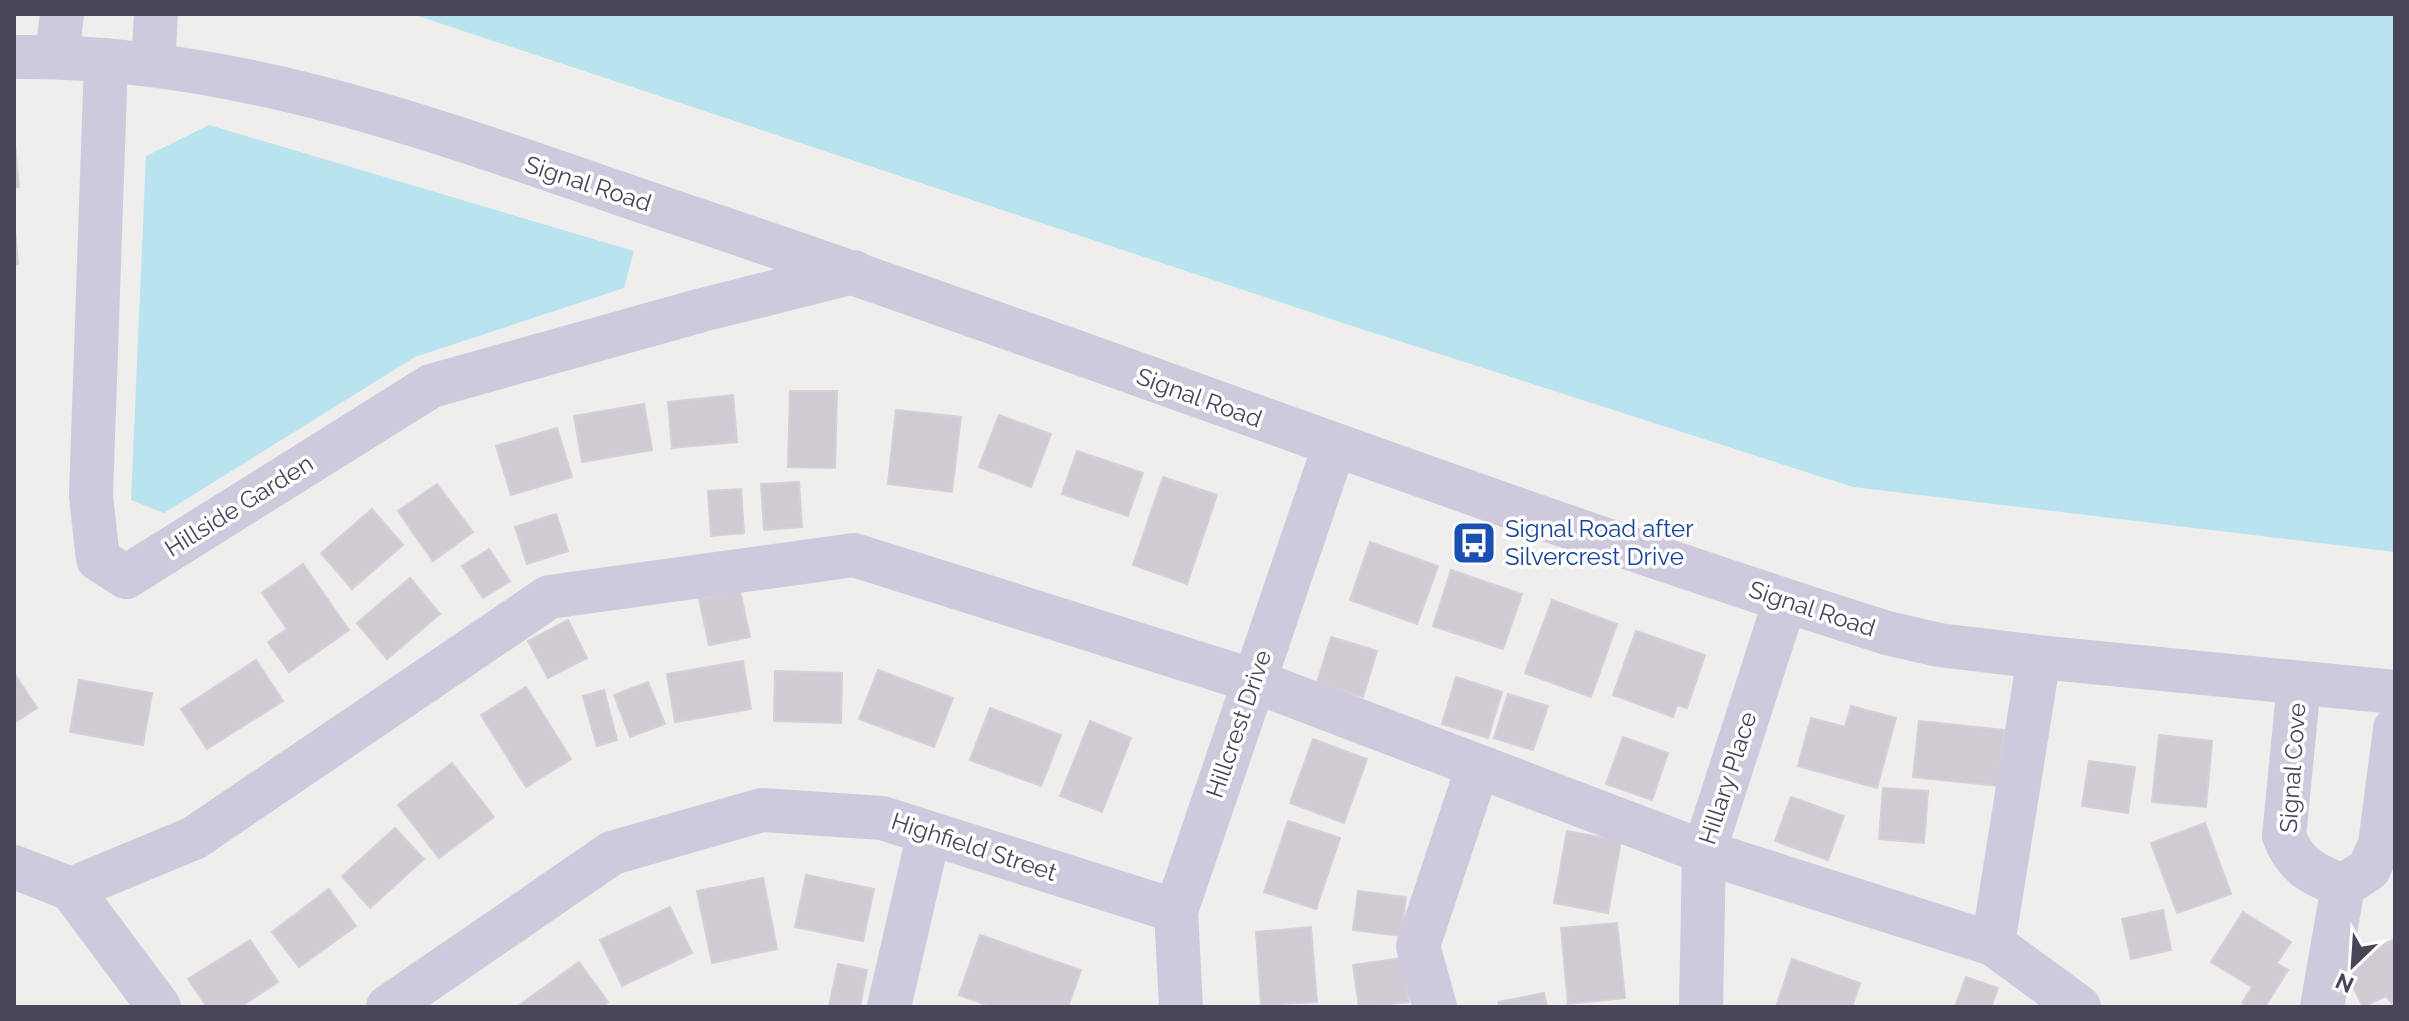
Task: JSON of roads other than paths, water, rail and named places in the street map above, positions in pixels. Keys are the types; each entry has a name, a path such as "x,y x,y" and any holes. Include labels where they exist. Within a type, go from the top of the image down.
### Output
{"street":[{"path":"153,65 156,14"},
{"name":"Signal Road","path":"14,57 60,35 106,60 286,88 376,113 854,272 1334,447 1887,633 1939,645 2039,657 2395,692"},
{"name":"Hillside Garden","path":"106,60 91,496 98,559 126,577 431,386 702,310 854,272"},
{"name":"Hillcrest Drive","path":"1181,1007 1176,911 1334,447"},
{"path":"71,889 194,838 549,597 854,555 1254,681 1704,852 1993,944 2079,1007"},
{"name":"Hillary Place","path":"1701,1007 1704,852 1785,601"},
{"path":"1993,944 2039,657"},
{"name":"Signal Cove","path":"2299,684 2284,836 2292,858 2314,875 2343,886"},
{"path":"2322,1007 2343,886 2369,869 2380,844 2395,729"},
{"path":"1435,1007 1418,946 1478,766"},
{"name":"Highfield Street","path":"388,1007 612,853 762,810 882,818 1176,911"},
{"path":"889,1007 929,833"},
{"path":"14,867 71,889 159,1007"}],"place":[{"name":"Signal Road after Silvercrest Drive","path":"1474,543"}]}
